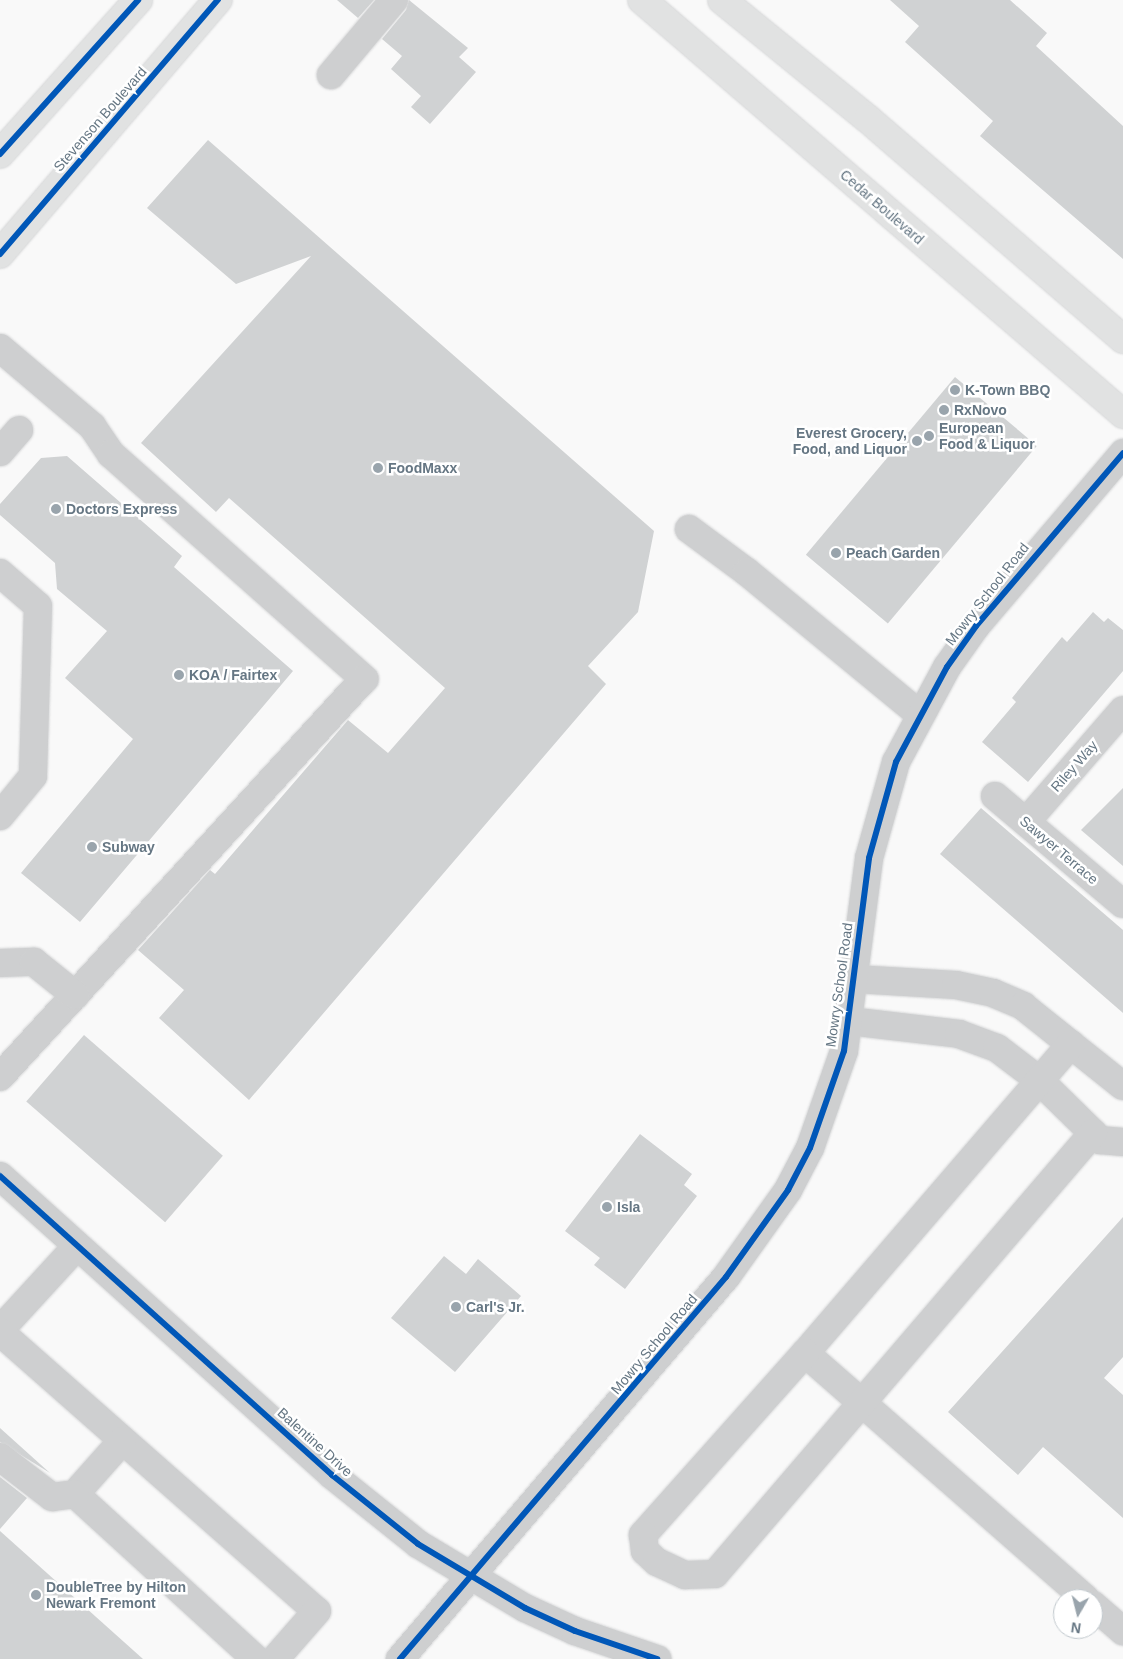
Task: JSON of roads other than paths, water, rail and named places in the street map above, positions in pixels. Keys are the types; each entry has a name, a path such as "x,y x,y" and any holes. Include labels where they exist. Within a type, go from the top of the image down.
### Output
{"main road":[{"path":"0,154 138,0"},
{"name":"Stevenson Boulevard","path":"0,254 218,0"},
{"name":"Cedar Boulevard","path":"642,0 1123,414"},
{"path":"722,0 868,119 1123,339"}],"street":[{"path":"331,75 394,0"},
{"path":"0,348 92,426 111,454 364,678 0,1077"},
{"path":"0,452 19,430"},
{"name":"Mowry School Road","path":"400,1659 761,1233 810,1148 830,1100 849,1021 866,877 881,809 896,762 919,714 976,626 1123,453"},
{"path":"689,529 747,572 919,714"},
{"path":"0,573 38,606 33,776 0,816"},
{"name":"Riley Way","path":"1026,822 1123,710"},
{"name":"Sawyer Terrace","path":"994,796 1123,904"},
{"path":"0,963 34,962 75,995"},
{"path":"855,979 956,985 994,993 1023,1006 1071,1044 1120,1077"},
{"path":"849,1021 959,1034 997,1048 1039,1080 1100,1140 1123,1142"},
{"path":"1071,1044 805,1353 643,1535 645,1551 658,1562 685,1575 715,1574 1093,1133"},
{"name":"Balentine Drive","path":"0,1176 376,1512 470,1577 575,1631 657,1659"},
{"path":"77,1246 0,1331 122,1441 317,1611 275,1659"},
{"path":"805,1353 1075,1589"},
{"path":"0,1457 52,1497 74,1494 122,1441"},
{"path":"74,1494 256,1659"},
{"path":"1103,1614 1123,1632"}],"place":[{"name":"K-Town BBQ","path":"955,390"},
{"name":"RxNovo","path":"944,410"},
{"name":"European Food & Liquor","path":"929,436"},
{"name":"Everest Grocery, Food, and Liquor","path":"917,441"},
{"name":"FoodMaxx","path":"378,468"},
{"name":"Doctors Express","path":"56,509"},
{"name":"Peach Garden","path":"836,553"},
{"name":"KOA / Fairtex","path":"179,675"},
{"name":"Subway","path":"92,847"},
{"name":"Isla","path":"607,1207"},
{"name":"Carl's Jr.","path":"456,1307"},
{"name":"DoubleTree by Hilton Newark Fremont","path":"36,1595"}]}
